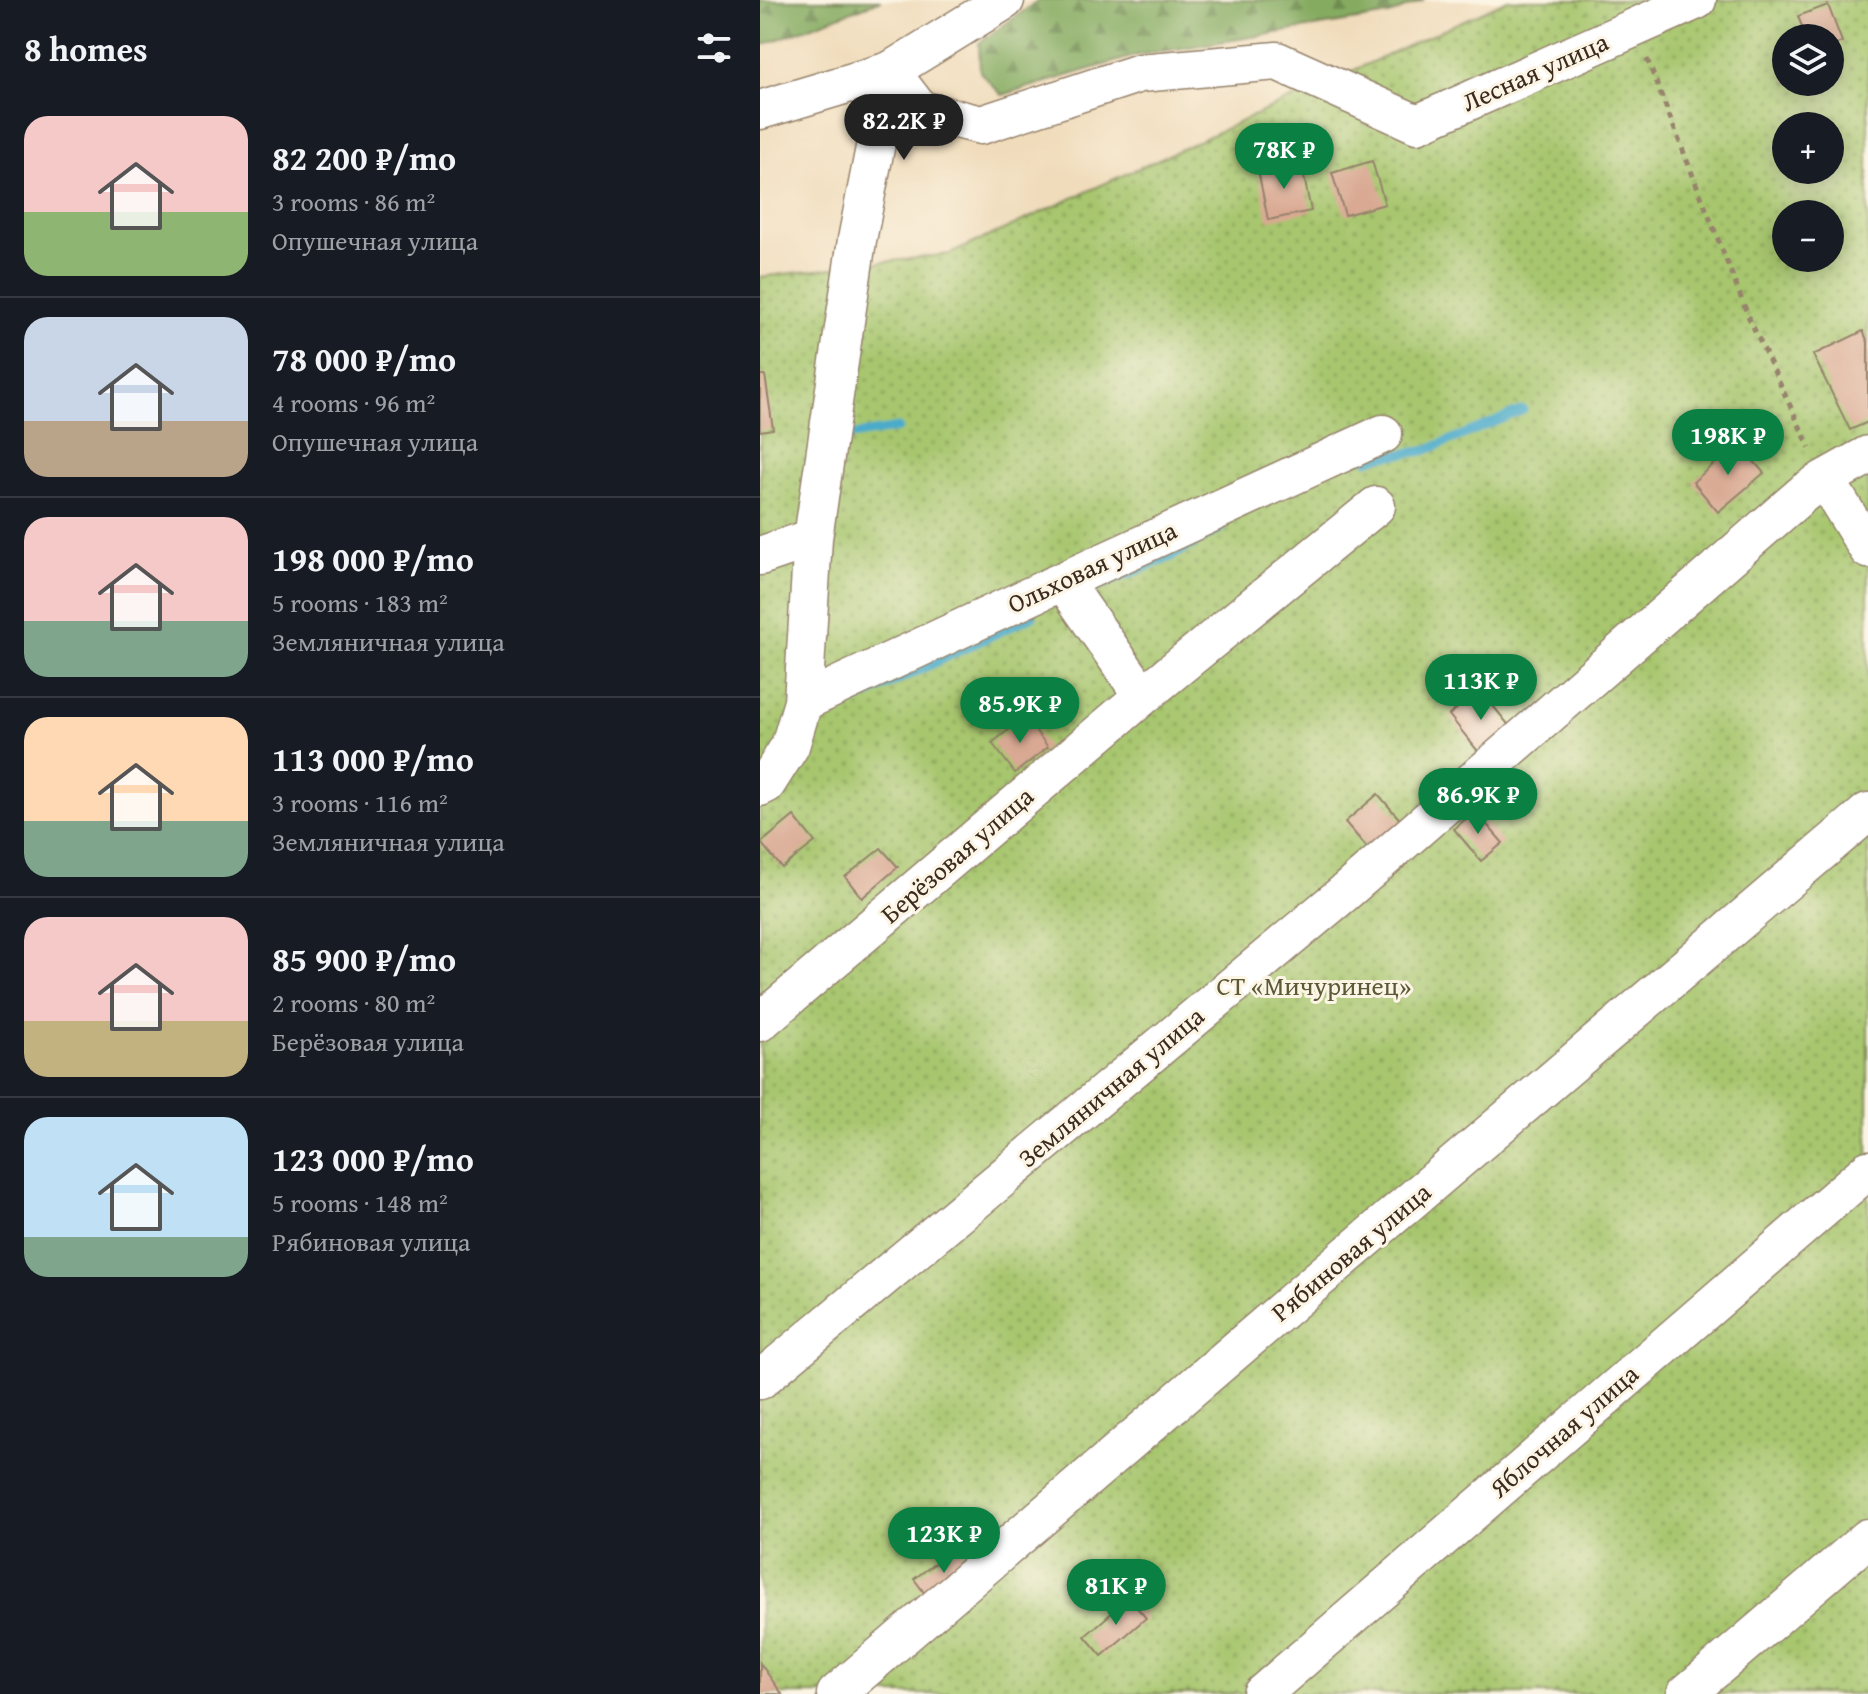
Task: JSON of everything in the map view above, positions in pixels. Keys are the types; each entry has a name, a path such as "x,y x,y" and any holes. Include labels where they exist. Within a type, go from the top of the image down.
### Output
{"street":[{"path":"760,110 890,71 1005,0"},
{"name":"Лесная улица","path":"890,71 920,110 981,125 1140,73 1277,61 1417,124 1697,0"},
{"path":"760,787 766,784 790,746 803,702 813,538 857,240 890,71"},
{"name":"Ольховая улица","path":"803,702 1072,594 1383,434"},
{"name":"Земляничная улица","path":"760,1380 1343,894 1805,492 1868,455"},
{"path":"1825,479 1868,549"},
{"name":"Берёзовая улица","path":"760,1022 1143,696 1376,506"},
{"path":"760,556 813,538"},
{"path":"1072,594 1143,696"},
{"name":"Рябиновая улица","path":"836,1694 1868,812"},
{"name":"Яблочная улица","path":"1262,1694 1868,1170"},
{"path":"1686,1694 1868,1538"}],"path":[{"path":"1635,29 1749,318 1825,479"}],"green space":[{"path":"760,0 881,0 760,46"},
{"path":"1039,0 1424,0 1389,15 1138,55 1002,95 980,72 979,43"},
{"name":"СТ «Мичуринец»","path":"1508,0 1868,0 1868,1694 760,1694 760,277 950,254"}],"building":[{"path":"1828,5 1835,24 1801,24 1798,16"},
{"path":"1372,161 1385,204 1345,215 1332,173"},
{"path":"1301,162 1311,211 1268,220 1258,170"},
{"path":"1863,331 1868,342 1868,422 1850,430 1813,355"},
{"path":"760,375 765,375 773,429 760,431"},
{"path":"1738,443 1764,473 1718,512 1693,482"},
{"path":"1480,690 1512,729 1481,755 1449,715"},
{"path":"1025,717 1048,747 1015,773 992,743"},
{"path":"1378,794 1402,822 1369,850 1345,822"},
{"path":"1475,811 1503,843 1481,861 1454,829"},
{"path":"794,816 815,842 782,868 761,843"},
{"path":"881,848 898,867 862,898 845,877"},
{"path":"957,1547 975,1570 932,1603 914,1579"},
{"path":"1129,1598 1146,1618 1102,1656 1085,1636"},
{"path":"760,1663 782,1694 760,1694"}],"waterway":[{"path":"1368,460 1424,451 1523,410"},
{"path":"843,442 844,437 898,428"},
{"path":"1093,588 1171,557 1221,528"},
{"path":"823,716 1033,616"}]}
